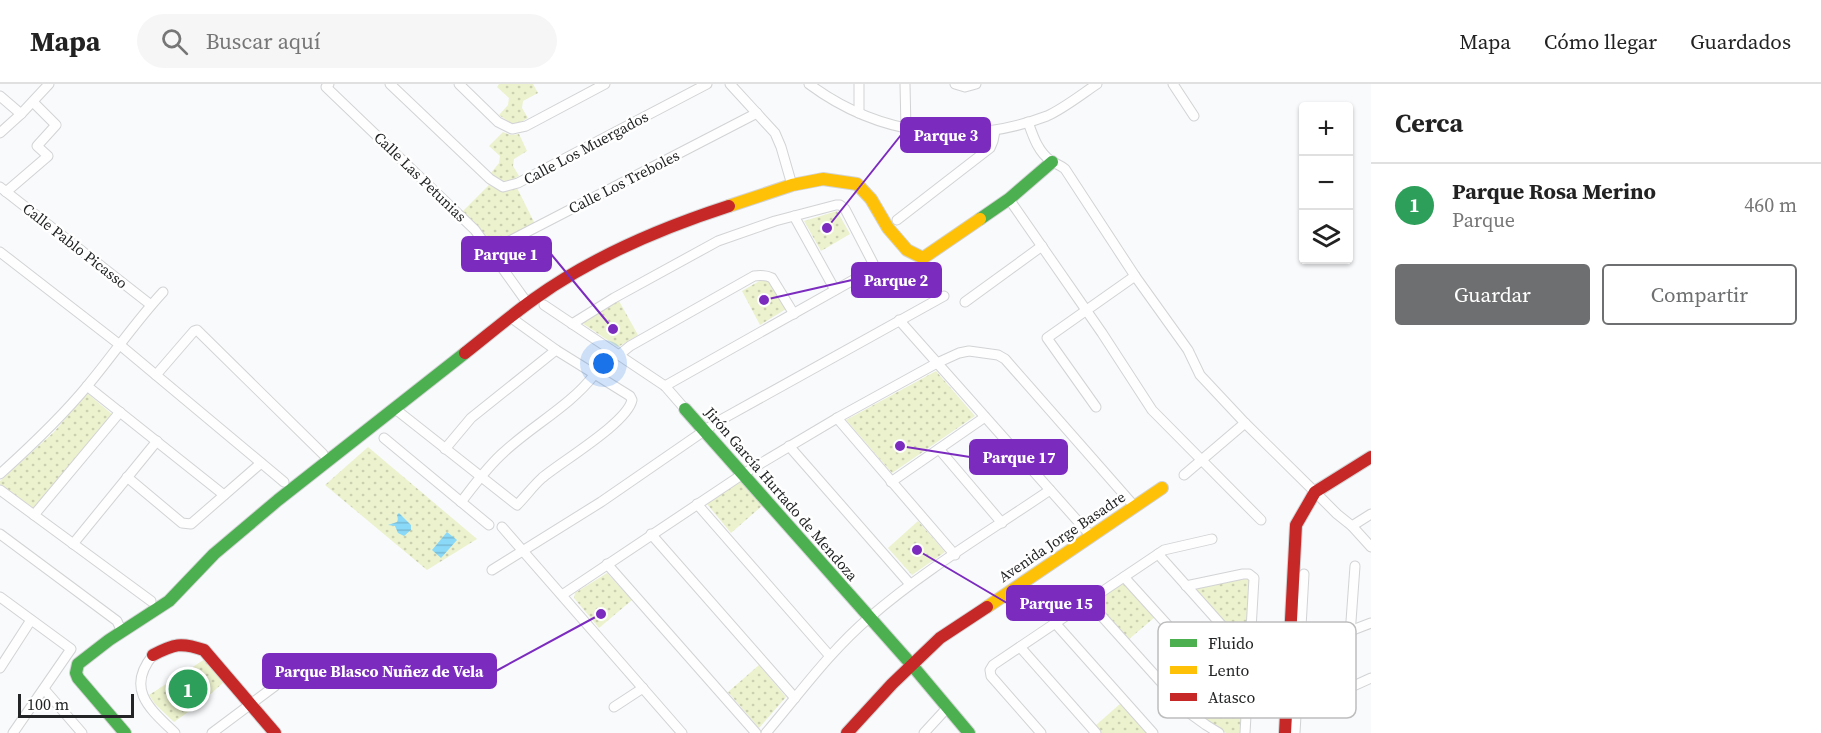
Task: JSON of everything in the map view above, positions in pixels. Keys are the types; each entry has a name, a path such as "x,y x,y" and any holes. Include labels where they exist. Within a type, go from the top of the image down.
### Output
{"street":[{"path":"0,133 49,84"},
{"name":"Calle Los Muergados","path":"390,84 490,179 503,187 518,183 707,84"},
{"path":"459,84 498,122 512,129 526,126 605,84"},
{"path":"730,84 775,133 792,185"},
{"path":"809,84 825,96 859,114 887,125 948,133 995,131 1028,122 1049,115 1097,84"},
{"path":"859,84 859,114"},
{"path":"905,84 906,129"},
{"path":"955,84 965,87 976,84"},
{"path":"1173,84 1194,116"},
{"name":"Calle Las Petunias","path":"327,86 475,230 528,304"},
{"path":"0,96 21,114"},
{"path":"3,190 48,156 37,146 56,124 33,102"},
{"name":"Calle Los Treboles","path":"490,251 757,113"},
{"path":"1028,122 1041,151 1052,162 1065,169 1135,276 1188,350 1200,375 1245,423 1371,547"},
{"path":"897,220 990,148 995,131"},
{"path":"125,733 78,678 76,673 78,664 169,601 214,554 278,500 528,304 573,274 623,247 686,220 792,185 823,179 857,184 871,199 888,228 907,250 923,258 1009,199 1052,162"},
{"name":"Calle Pablo Picasso","path":"3,190 151,304"},
{"path":"1009,199 1152,410 1261,520"},
{"path":"572,324 614,298 718,241 836,205 845,209 874,267 871,270 665,386"},
{"path":"794,216 835,290"},
{"path":"964,303 1042,246"},
{"path":"0,252 120,345 284,482"},
{"path":"618,355 630,346 759,275 772,278 794,314"},
{"path":"1096,406 1047,338 1135,276"},
{"path":"0,474 50,428 163,292"},
{"path":"492,570 601,502 717,422 944,296"},
{"name":"Jirón García Hurtado de Mendoza","path":"544,305 665,386 911,664 969,733"},
{"path":"394,408 517,505 542,478 612,425 631,405 632,400 630,396 594,375 510,318"},
{"path":"899,320 1091,536"},
{"path":"156,375 197,330 323,454"},
{"path":"446,449 471,418 556,350"},
{"path":"561,595 651,534 789,446 937,363 969,351 1005,358 1135,507"},
{"path":"461,502 504,452 583,388 594,375"},
{"path":"87,386 224,495"},
{"path":"34,515 120,412"},
{"path":"891,482 985,417"},
{"path":"837,418 955,555"},
{"path":"1184,475 1245,423"},
{"path":"384,438 489,525"},
{"path":"73,544 157,441"},
{"path":"789,446 910,584"},
{"path":"939,449 1002,522"},
{"path":"1291,622 1298,521 1315,492 1371,457"},
{"path":"127,477 182,523 191,524 261,463"},
{"name":"Avenida Jorge Basadre","path":"848,733 867,708 940,638 1162,488"},
{"path":"0,490 151,601"},
{"path":"766,733 829,655 869,617 910,584 1050,490"},
{"path":"697,504 829,655"},
{"path":"1352,526 1371,514"},
{"path":"502,527 679,732"},
{"path":"0,534 117,621 122,632"},
{"path":"651,534 795,698"},
{"path":"1041,733 990,673 993,665 1158,554 1171,547 1212,539"},
{"path":"1158,554 1218,622"},
{"path":"607,564 756,733"},
{"path":"1351,622 1355,566"},
{"path":"1186,586 1243,574 1252,576 1254,583 1252,622"},
{"path":"1301,622 1304,574"},
{"path":"1124,577 1165,622"},
{"path":"0,597 71,648 13,733"},
{"path":"1088,601 1158,679"},
{"path":"0,668 31,620"},
{"path":"1055,623 1153,733"},
{"path":"1356,629 1371,623"},
{"path":"175,733 156,715 143,698 140,683 144,666 153,655 172,645 187,644 204,650 275,733"},
{"path":"1020,647 1096,733"},
{"path":"1356,685 1371,678"},
{"path":"212,733 275,686"},
{"path":"44,688 82,733"},
{"path":"614,707 643,688"},
{"path":"924,733 947,708"},
{"path":"1196,718 1219,733"},
{"path":"1245,733 1246,718"},
{"path":"1285,733 1286,718"},
{"path":"1295,733 1296,718"}],"green space":[{"path":"499,84 533,84 538,93 523,101 522,108 528,118 512,124 499,115 508,105 509,98 497,87"},
{"path":"503,132 511,135 519,134 527,151 514,159 513,166 519,176 508,181 498,179 491,173 499,163 500,156 489,146"},
{"path":"489,185 502,192 517,188 535,224 492,245 480,229 462,212"},
{"path":"837,211 850,234 821,251 804,221"},
{"path":"763,279 771,281 786,309 760,325 742,291"},
{"path":"619,301 638,335 618,347 582,323"},
{"path":"936,371 975,416 892,473 846,420"},
{"path":"87,393 113,415 35,509 0,485 0,481 54,432"},
{"path":"368,447 477,539 427,570 325,485"},
{"path":"741,481 763,505 731,533 707,504"},
{"path":"918,521 945,552 912,575 888,548"},
{"path":"607,573 632,600 599,628 574,598 575,593"},
{"path":"1250,578 1247,622 1224,622 1194,589"},
{"path":"1123,581 1155,617 1128,640 1093,602"},
{"path":"205,659 224,682 174,722 149,695"},
{"path":"759,665 786,697 759,728 728,692"},
{"path":"1121,703 1148,733 1101,733 1095,726"},
{"path":"1204,718 1242,718 1241,733 1226,733"}],"water":[{"path":"399,513 411,525 411,530 404,536 398,533 395,526 388,525 397,522"},
{"path":"447,532 457,540 441,558 432,550"}],"traffic: fast":[{"path":"980,219 1009,199 1052,162"},
{"path":"125,733 78,678 76,673 78,664 109,640 169,601 214,554 278,500 465,353"},
{"path":"685,409 911,664 969,733"}],"traffic: slow":[{"path":"729,206 792,185 823,179 857,184 871,199 888,228 907,250 923,258 980,219"},
{"path":"987,607 1162,488"}],"traffic: jam":[{"path":"465,353 525,305 579,270 653,234 729,206"},
{"path":"1291,622 1296,525 1315,492 1371,457"},
{"path":"847,733 892,684 940,638 987,607"},
{"path":"153,655 178,645 204,650 275,733"},
{"path":"1285,733 1286,718"}],"place":[{"name":"Parque 3","path":"827,228"},
{"name":"Parque 2","path":"764,300"},
{"name":"Parque 1","path":"613,329"},
{"name":"Parque 17","path":"900,446"},
{"name":"Parque 15","path":"917,550"},
{"name":"Parque Blasco Nuñez de Vela","path":"601,614"},
{"name":"Parque Rosa Merino","path":"188,689"}]}
